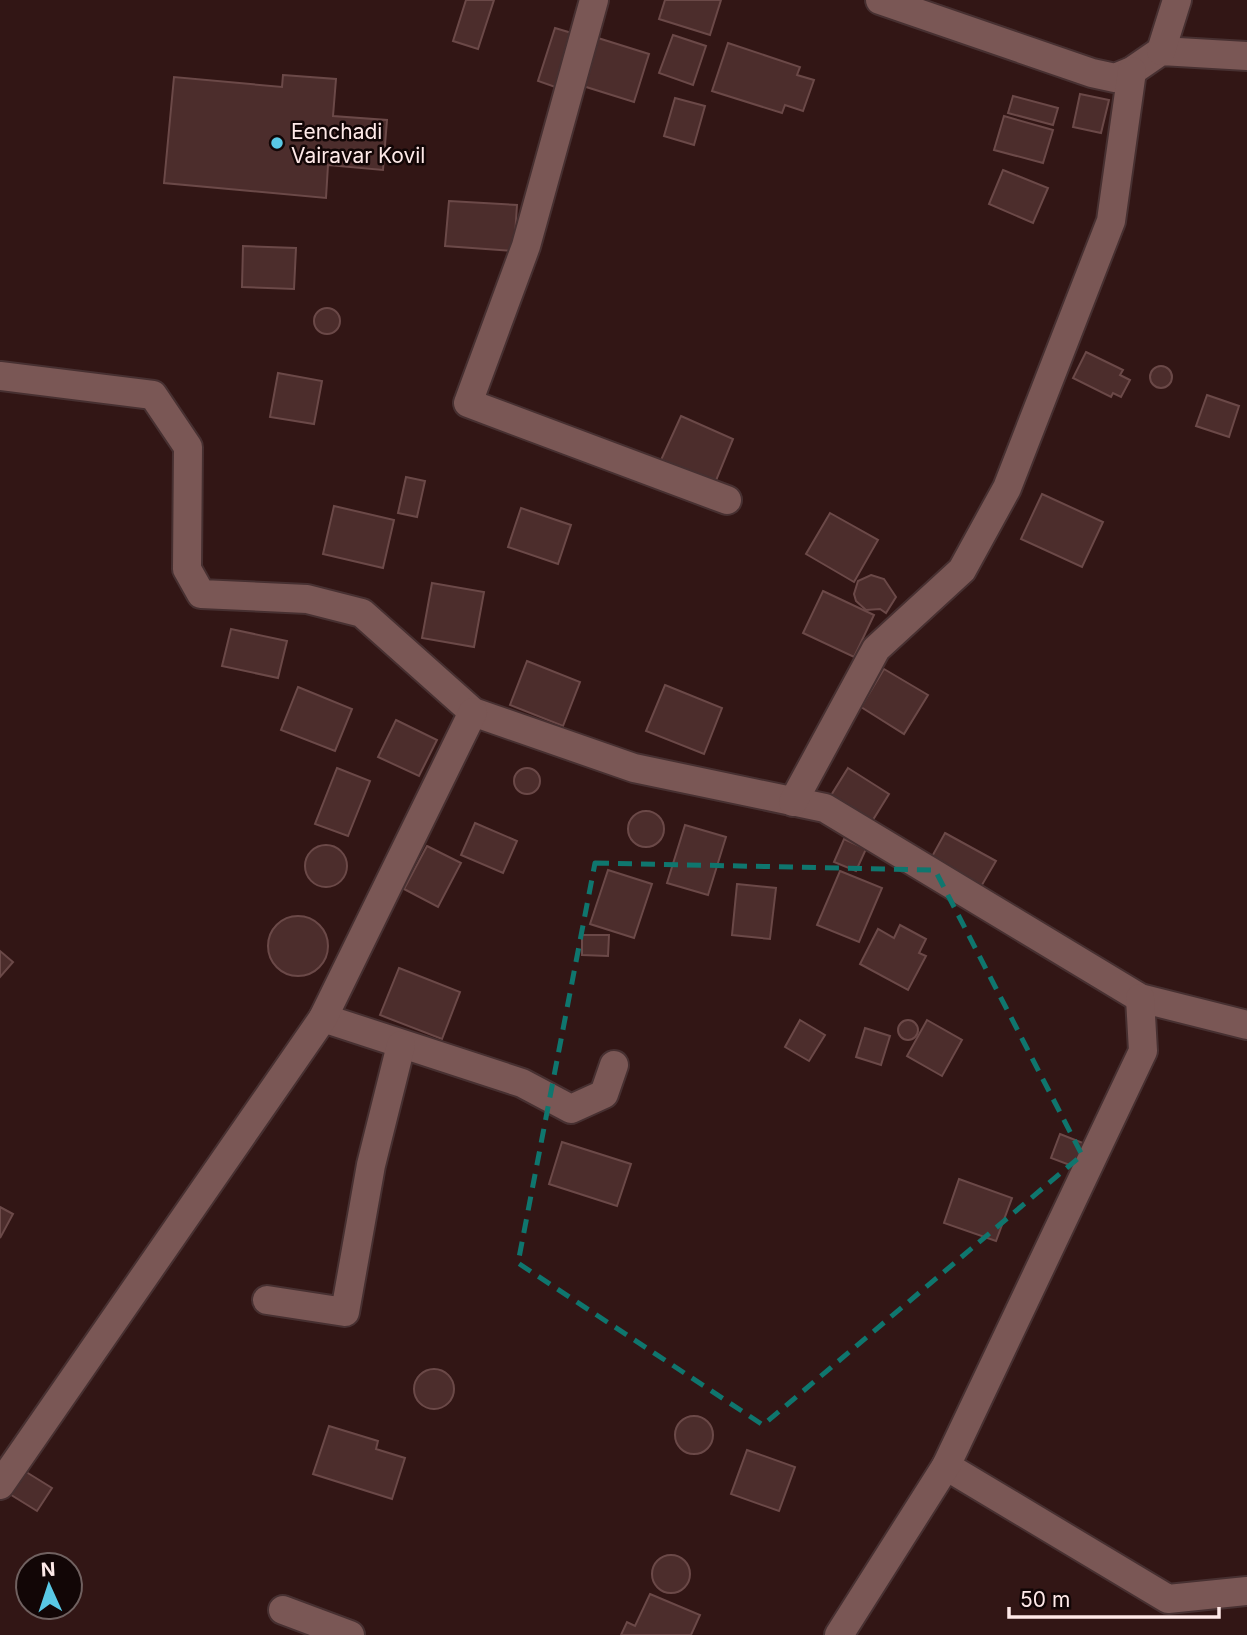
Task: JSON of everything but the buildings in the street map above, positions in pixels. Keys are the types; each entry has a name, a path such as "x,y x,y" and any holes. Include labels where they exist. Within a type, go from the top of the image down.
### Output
{"street":[{"path":"594,0 526,246 468,403 727,500"},
{"path":"880,0 1092,74 1115,78 1132,71 1161,51 1178,0"},
{"path":"1161,51 1247,56"},
{"path":"793,802 876,649 962,570 1007,488 1111,221 1132,71"},
{"path":"0,376 153,395 188,447 187,569 201,594 307,599 362,613 473,712 634,768 825,808 1140,998 1247,1025"},
{"path":"0,1485 323,1018 473,712"},
{"path":"839,1635 946,1466 1143,1051 1140,998"},
{"path":"323,1018 522,1083 571,1109 604,1094 614,1065"},
{"path":"267,1300 345,1312 371,1165 401,1045"},
{"path":"946,1466 1168,1599 1247,1591"},
{"path":"283,1610 350,1635"}],"highlighted area":[{"path":"595,863 935,870 1082,1155 763,1425 518,1263"}],"place":[{"name":"Eenchadi Vairavar Kovil","path":"277,143"}]}
